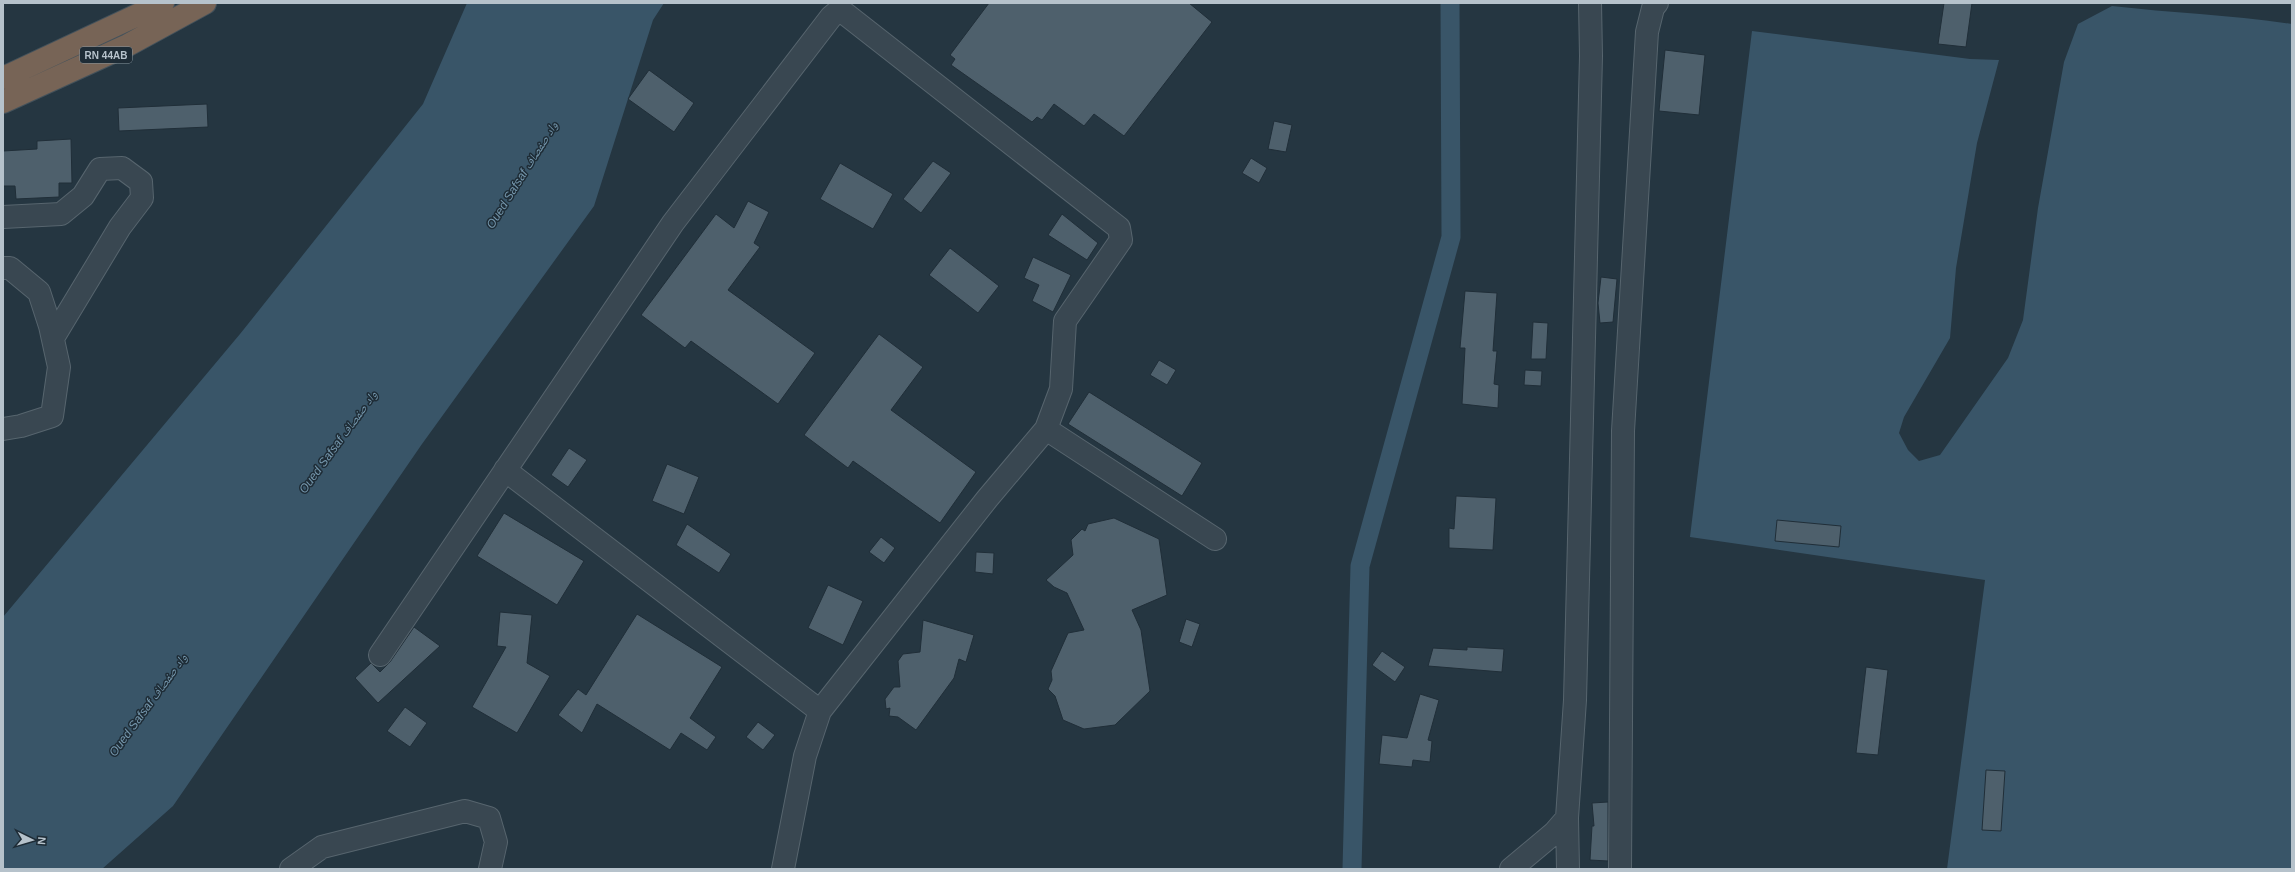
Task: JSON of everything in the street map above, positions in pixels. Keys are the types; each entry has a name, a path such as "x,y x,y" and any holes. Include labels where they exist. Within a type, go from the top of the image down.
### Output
{"highway":[{"name":"RN 44AB","path":"3,78 162,9 205,3"},
{"name":"RN 44AB","path":"3,102 128,45 162,9"}],"lane":[{"path":"1568,869 1567,818 1575,700 1591,56 1590,3"},
{"path":"1620,869 1623,431 1647,32 1653,8 1657,3"},
{"path":"380,655 673,223 831,17 837,12 848,15 1119,228 1121,240 1065,321 1061,389 1046,429 987,499 820,711 805,756 783,869"},
{"path":"3,216 61,214 83,196 100,169 122,168 141,182 142,198 120,227 53,338"},
{"path":"3,268 10,268 39,292 53,338 59,367 52,416 21,426 3,429"},
{"path":"1046,429 1215,539"},
{"path":"505,470 820,711"},
{"path":"291,869 322,847 465,811 489,818 496,842 490,869"},
{"path":"1511,869 1554,834 1567,818"}],"water":[{"name":"Oued Safsaf واد صفصاف","path":"467,3 664,3 653,20 594,206 422,444 173,806 102,869 3,869 3,617 240,334 423,104"},
{"path":"2112,6 2247,18 2292,24 2292,869 1947,869 1985,580 1690,537 1752,31 1970,59 1999,60 1977,143 1956,268 1950,338 1904,417 1899,433 1908,450 1919,461 1940,455 2008,358 2023,320 2038,208 2064,62 2078,24"}],"building":[{"path":"989,3 1189,3 1212,22 1124,136 1094,114 1084,126 1054,104 1042,120 1037,117 1032,122 951,65 955,59 950,55"},
{"path":"1944,3 1972,3 1966,47 1938,44"},
{"path":"1665,50 1705,55 1699,115 1659,111"},
{"path":"649,70 694,103 674,132 628,99"},
{"path":"207,104 208,127 119,131 118,108"},
{"path":"1274,121 1292,125 1286,152 1268,149"},
{"path":"71,139 72,183 59,183 59,197 16,199 15,186 3,186 3,151 37,149 37,141"},
{"path":"1251,158 1267,168 1259,183 1242,173"},
{"path":"933,161 951,173 921,213 903,199"},
{"path":"840,163 893,194 873,229 820,199"},
{"path":"748,201 769,212 754,243 760,247 728,290 815,353 778,404 691,341 685,348 641,315 716,214 734,228"},
{"path":"1062,214 1098,243 1087,260 1048,235"},
{"path":"950,248 999,286 978,313 929,275"},
{"path":"1033,257 1071,275 1053,312 1032,301 1039,285 1024,278"},
{"path":"1601,277 1617,279 1613,322 1600,323 1598,303"},
{"path":"1465,291 1497,293 1493,351 1497,351 1494,384 1499,385 1498,408 1462,404 1465,348 1460,348"},
{"path":"1533,322 1548,323 1546,359 1531,359"},
{"path":"879,334 923,367 891,410 976,472 940,523 853,461 848,468 804,435"},
{"path":"1159,360 1176,370 1167,385 1150,375"},
{"path":"1525,370 1542,371 1541,386 1524,385"},
{"path":"1089,392 1202,463 1182,496 1068,424"},
{"path":"569,448 587,460 568,487 551,475"},
{"path":"667,464 699,477 684,514 652,501"},
{"path":"1456,496 1496,498 1493,550 1449,548 1449,528 1454,529"},
{"path":"504,513 584,561 557,605 477,556"},
{"path":"1114,518 1159,539 1167,595 1132,610 1141,630 1150,691 1115,725 1084,729 1063,720 1055,696 1048,689 1052,680 1051,671 1068,633 1084,630 1067,593 1054,587 1046,580 1073,555 1071,540 1082,529 1085,531 1088,524"},
{"path":"1777,520 1841,526 1839,547 1775,541"},
{"path":"687,524 731,554 719,573 676,545"},
{"path":"881,537 895,548 884,563 869,552"},
{"path":"976,552 994,553 993,574 975,572"},
{"path":"828,585 863,601 843,645 808,628"},
{"path":"500,612 532,615 527,663 550,676 517,733 472,707 506,647 497,646"},
{"path":"637,614 722,667 690,718 716,737 707,750 681,733 670,750 597,704 582,733 558,715 578,689 586,695"},
{"path":"1186,619 1200,624 1192,647 1179,642"},
{"path":"923,620 974,635 966,662 959,659 954,678 916,730 898,717 889,716 890,708 886,709 885,699 894,687 900,687 898,661 903,654 920,652"},
{"path":"414,627 440,646 378,703 355,678 371,663 380,672 390,662"},
{"path":"1467,647 1504,649 1502,672 1428,666 1433,648 1467,650"},
{"path":"1382,651 1405,667 1395,682 1372,665"},
{"path":"1866,667 1888,670 1878,755 1856,753"},
{"path":"1420,694 1439,700 1428,740 1432,741 1430,762 1413,760 1412,767 1379,764 1382,735 1407,738"},
{"path":"405,707 427,723 410,747 387,731"},
{"path":"758,722 775,735 763,750 746,737"},
{"path":"1986,770 2005,771 2001,831 1982,830"},
{"path":"1608,802 1608,861 1590,860 1592,826 1594,826 1592,803"}],"waterway":[{"path":"1352,869 1360,566 1451,237 1450,3"}]}
